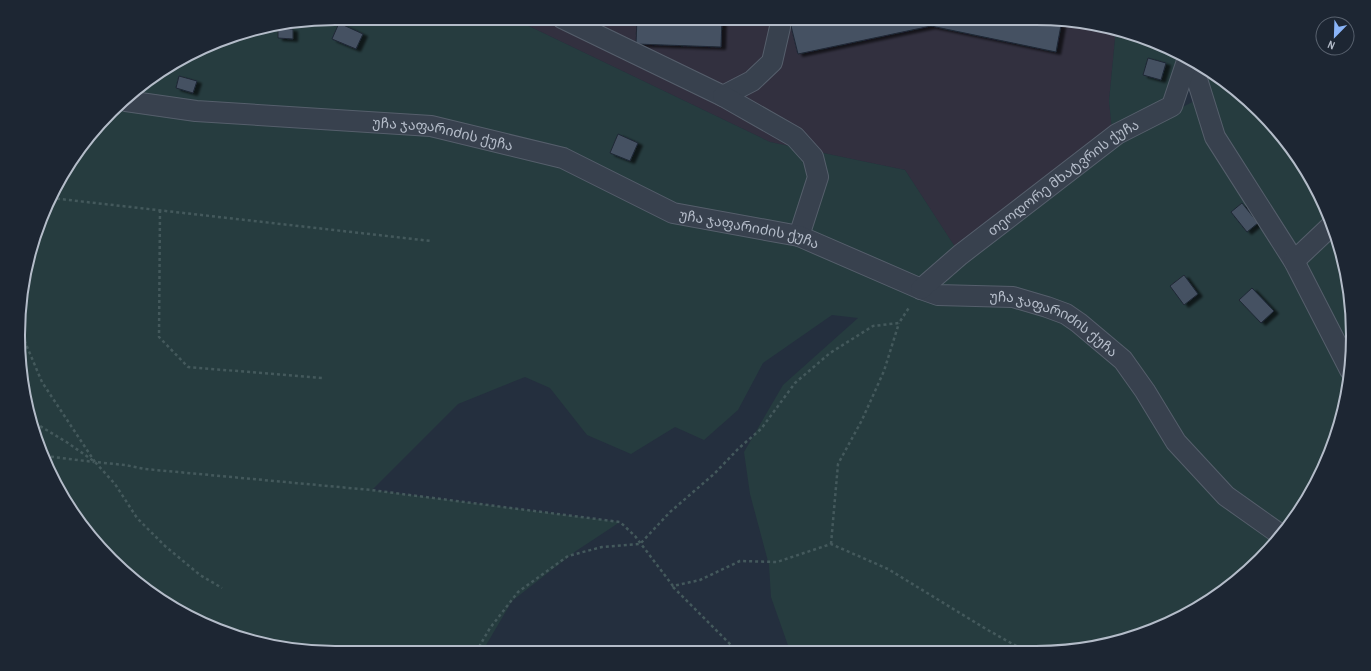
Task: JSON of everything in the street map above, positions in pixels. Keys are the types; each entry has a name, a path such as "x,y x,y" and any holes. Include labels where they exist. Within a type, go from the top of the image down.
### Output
{"street":[{"path":"576,25 723,96 795,137 813,158 818,177 799,236"},
{"path":"723,96 752,80 772,62 780,25"},
{"name":"თეოდორე მხატვრის ქუჩა","path":"921,289 960,255 1117,134 1172,106 1186,64"},
{"path":"1194,69 1215,137 1294,261 1345,360"},
{"name":"უჩა ჯაფარიძის ქუჩა","path":"131,102 196,111 431,126 563,158 673,213 799,236 938,295 1013,297 1066,314 1123,360 1145,391 1176,442 1226,496 1276,532"},
{"path":"1294,261 1327,229"}],"path":[{"path":"57,199 431,241"},
{"path":"160,210 159,337 188,367 322,378"},
{"path":"831,544 838,464 862,420 884,372 899,323 921,289"},
{"path":"480,646 490,628 518,592 568,556 602,547 640,544 670,512 714,474 739,448 761,429 795,383 830,353 873,326 899,323"},
{"path":"25,343 42,382 95,462 115,484 137,518 165,546 200,575 222,588"},
{"path":"38,425 95,462"},
{"path":"50,457 125,465 145,469 371,490 620,522 635,536 673,586 732,646"},
{"path":"673,586 700,580 740,561 777,562 831,544 888,569 1016,646"}],"shaded area":[{"path":"527,25 1036,25 1076,28 1115,36 1109,101 1112,127 960,255 905,170 770,142"}],"green space":[{"path":"336,25 527,25 770,142 905,170 959,253 1114,149 1109,101 1115,36 1135,41 1184,63 1152,123 1202,97 1194,68 1225,89 1269,131 1294,163 1314,198 1330,236 1340,275 1345,315 1346,336 1343,376 1340,396 1330,435 1314,473 1304,491 1282,525 1269,540 1225,582 1208,594 1173,614 1135,630 1096,640 1056,645 788,646 771,597 769,565 750,494 744,452 783,385 858,318 832,315 763,363 738,410 704,440 675,427 631,454 587,435 550,388 525,377 458,404 372,490 620,522 576,551 512,601 486,646 336,646 275,640 236,630 198,614 163,594 146,582 116,555 89,525 77,508 57,473 41,435 31,396 25,336 31,275 41,236 57,198 77,163 89,146 116,116 146,89 163,77 198,57 236,41 275,31 295,28"}],"building":[{"path":"338,25 343,25 363,34 356,49 332,39"},
{"path":"637,25 722,25 721,47 636,44"},
{"path":"791,25 1036,25 1061,26 1056,52 931,26 798,54"},
{"path":"293,29 293,39 278,38 278,31"},
{"path":"1148,58 1166,63 1161,80 1143,75"},
{"path":"179,76 197,81 193,93 176,88"},
{"path":"618,134 638,143 630,161 610,153"},
{"path":"1242,203 1258,223 1247,232 1231,212"},
{"path":"1184,275 1198,294 1184,305 1170,286"},
{"path":"1252,288 1274,311 1261,323 1239,300"}]}
